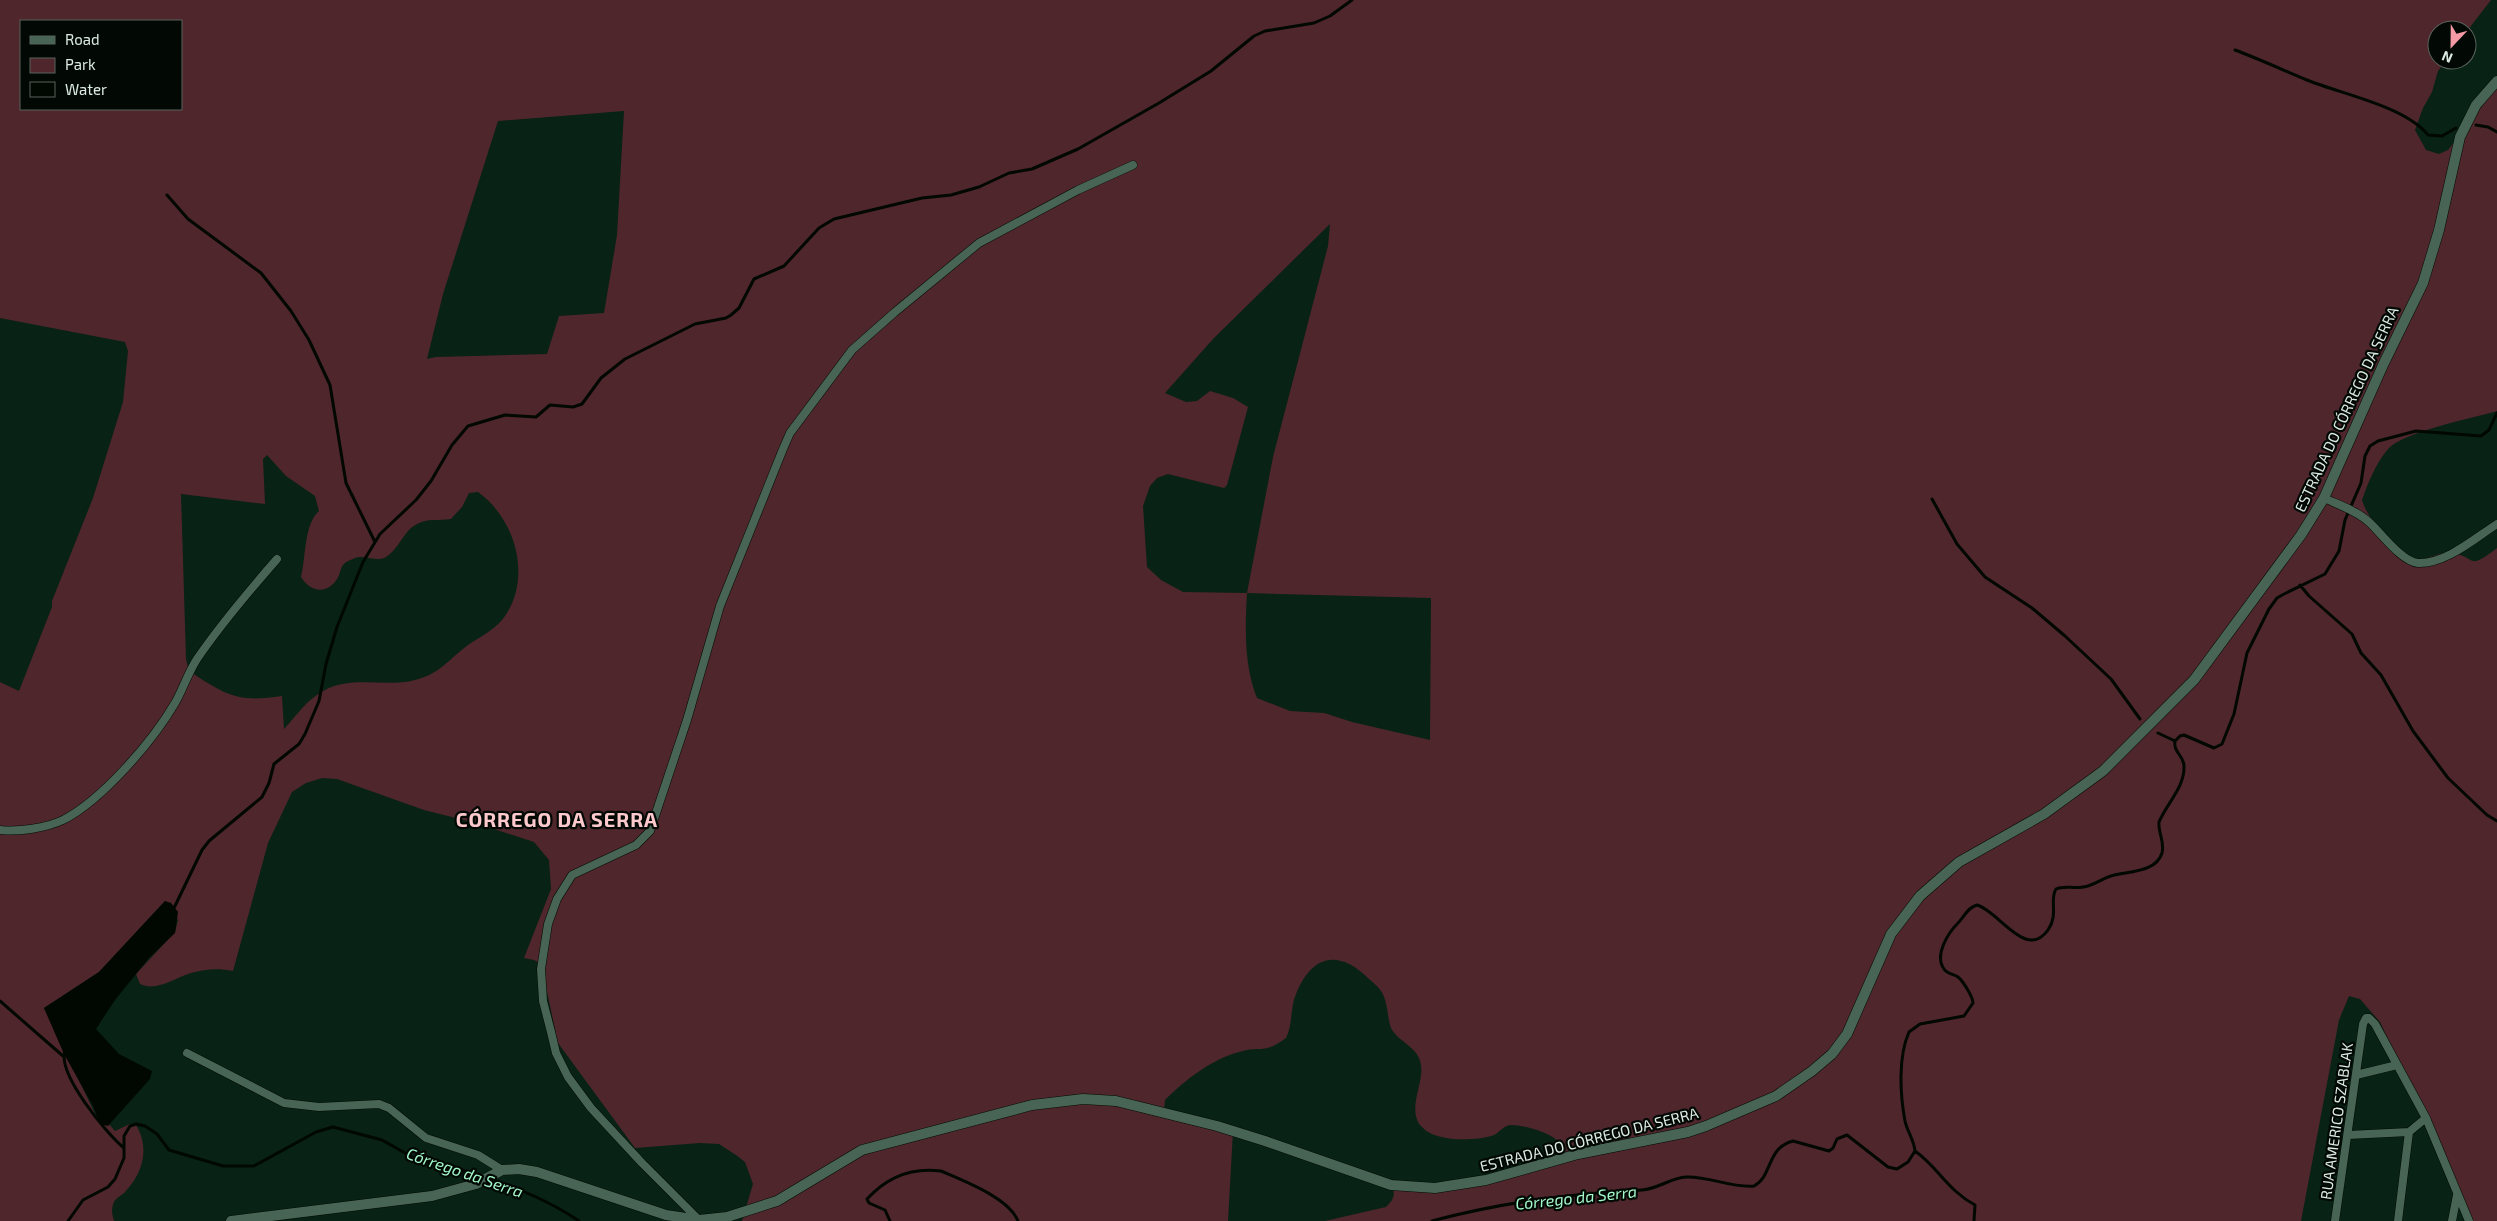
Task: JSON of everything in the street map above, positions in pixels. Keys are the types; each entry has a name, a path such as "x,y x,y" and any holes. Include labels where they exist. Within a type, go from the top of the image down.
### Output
{"street":[{"name":"ESTRADA DO CÓRREGO DA SERRA","path":"502,1170 519,1169 537,1172 666,1215 699,1220 727,1217 777,1201 862,1150 1032,1106 1060,1100 1083,1099 1116,1101 1265,1141 1391,1185 1409,1188 1434,1188 1486,1180 1578,1154 1688,1132 1776,1096 1812,1071 1832,1054 1847,1034 1891,934 1920,896 1958,862 2044,814 2103,771 2194,680 2301,535 2324,498 2383,365 2423,283 2432,257 2463,131 2476,105 2497,81"},
{"path":"699,1220 591,1108 568,1077 556,1053 543,1001 541,969 548,924 556,900 572,875 636,845 650,831 687,720 720,606 783,449 790,433 852,350 894,312 991,236 1078,190 1133,165"},
{"path":"2324,498 2368,520 2408,561 2420,563 2446,556 2497,524"},
{"path":"0,830 42,826 63,820 114,781 175,704 196,661 241,600 277,559"},
{"name":"RUA AMERICO SZABLAK","path":"2336,1221 2363,1024 2366,1018 2373,1021 2397,1065"},
{"path":"187,1053 284,1102 319,1107 380,1104 389,1108 426,1138 478,1155 502,1170 476,1184 456,1190 407,1199 231,1221"},
{"path":"2356,1075 2397,1065 2426,1118 2457,1195 2470,1221"},
{"path":"2348,1135 2409,1132 2426,1118"},
{"path":"2398,1221 2409,1132"},
{"path":"2452,1221 2457,1195"}],"green space":[{"path":"0,0 2491,0 2476,20 2427,20 2427,70 2439,70 2432,92 2423,108 2415,130 2426,150 2439,154 2448,150 2497,87 2497,411 2423,431 2396,443 2388,449 2380,460 2362,500 2381,534 2395,551 2408,560 2419,560 2449,553 2458,554 2475,561 2480,560 2497,548 2497,1221 2467,1221 2468,1209 2380,1022 2360,999 2349,996 2339,1020 2301,1221 1325,1221 1386,1207 1393,1198 1392,1186 1490,1181 1559,1157 1560,1149 1558,1142 1550,1135 1521,1126 1510,1125 1493,1135 1483,1138 1445,1138 1428,1132 1417,1121 1415,1105 1421,1072 1419,1059 1412,1049 1391,1028 1385,999 1380,989 1357,969 1336,960 1327,960 1318,964 1302,981 1294,999 1290,1027 1286,1038 1267,1048 1247,1050 1229,1055 1209,1065 1181,1085 1165,1100 1164,1110 1233,1131 1228,1221 742,1221 753,1184 745,1162 719,1144 700,1143 635,1148 558,1043 541,964 524,958 551,889 549,860 534,842 472,822 424,810 337,779 322,778 306,783 292,792 268,843 233,971 222,969 207,970 191,973 159,985 146,986 140,984 136,974 175,932 178,920 165,901 99,972 44,1008 100,1124 109,1124 115,1131 130,1124 136,1125 143,1142 140,1169 131,1185 114,1202 112,1207 114,1221 0,1221 0,682 19,691 52,607 52,601 93,498 123,402 128,351 125,342 0,318","holes":["624,111 617,235 604,313 559,316 547,354 436,357 427,359 443,294 498,121","1330,224 1328,246 1273,457 1247,593 1183,592 1161,580 1147,567 1143,506 1150,486 1157,478 1168,474 1224,488 1227,485 1248,407 1233,398 1210,391 1197,401 1186,402 1165,393 1213,339","267,455 286,476 315,496 319,511 314,517 308,532 301,577 309,586 319,590 328,588 333,584 346,562 357,557 378,559 386,557 395,549 412,527 425,521 451,519 462,507 469,493 478,492 492,504 503,518 516,552 517,587 511,604 502,620 486,634 468,645 444,666 431,674 404,682 347,683 325,690 313,698 284,729 282,696 254,698 233,695 213,686 189,671 186,659 181,494 265,504 263,459","1247,593 1431,598 1430,740 1352,722 1324,713 1290,711 1257,698 1248,660 1246,633"]}],"water":[{"path":"165,901 171,903 178,912 175,933 149,958 115,1000 96,1029 119,1054 152,1071 150,1079 108,1126 100,1124 93,1106 64,1054 44,1008 99,972"}],"waterway":[{"path":"174,908 202,850 209,841 262,797 269,783 274,764 299,744 319,701 326,664 337,627 363,562 380,534 416,500 431,481 452,445 468,426 505,415 536,417 550,405 573,407 582,404 601,378 625,359 695,324 726,318 731,315 739,308 754,279 784,266 819,228 834,219 922,198 951,195 979,187 1009,173 1032,169 1078,149 1159,103 1211,71 1254,36 1265,31 1314,23 1330,16 1352,0"},
{"path":"2235,50 2307,80 2389,109 2418,125 2428,135 2442,136 2456,128"},
{"path":"2476,125 2488,127 2497,132"},
{"path":"167,195 188,219 261,273 291,311 309,340 330,385 346,483 375,542"},
{"name":"Córrego da Serra","path":"1432,1221 1458,1214 1536,1200 1648,1189 1686,1177 1754,1186 1764,1176 1778,1150 1793,1141 1829,1151 1833,1148 1837,1139 1847,1135 1888,1167 1897,1169 1908,1162 1915,1151 1905,1121 1901,1076 1903,1053 1909,1032 1920,1024 1964,1016 1973,1003 1970,993 1962,982 1958,977 1945,971 1941,963 1941,951 1954,927 1969,910 1977,905 2022,937 2031,940 2040,938 2048,930 2053,918 2053,898 2056,889 2087,886 2111,876 2147,868 2159,860 2163,849 2159,822 2179,788 2184,774 2184,763 2176,748 2175,741 2184,735 2214,748 2222,744 2234,714 2247,653 2269,609 2277,598 2325,574 2339,551 2345,520 2361,483 2365,456 2370,446 2378,441 2416,431 2481,436 2489,430 2497,413"},
{"path":"1932,499 1957,544 1985,577 2032,608 2065,636 2111,679 2140,719"},
{"path":"2300,585 2309,596 2352,634 2361,653 2381,675 2413,731 2448,778 2487,815 2497,821"},
{"path":"2158,733 2175,741"},
{"path":"0,1001 63,1056"},
{"path":"65,1051 68,1074 85,1103 106,1130 124,1148"},
{"name":"Córrego da Serra","path":"68,1221 83,1200 108,1187 115,1179 124,1158 124,1136 130,1126 136,1124 145,1126 157,1134 169,1150 223,1166 254,1166 316,1132 333,1127 382,1140 414,1158 451,1166 484,1178"},
{"path":"1915,1151 1950,1186 1975,1205 1974,1221"},
{"name":"Córrego da Serra","path":"890,1221 885,1210 869,1203 867,1199 891,1179 910,1172 930,1170 941,1171 985,1191 1005,1205 1018,1221"},
{"name":"Córrego da Serra","path":"489,1180 536,1197 579,1221"}],"district":[{"name":"CÓRREGO DA SERRA","path":"557,819"}]}
